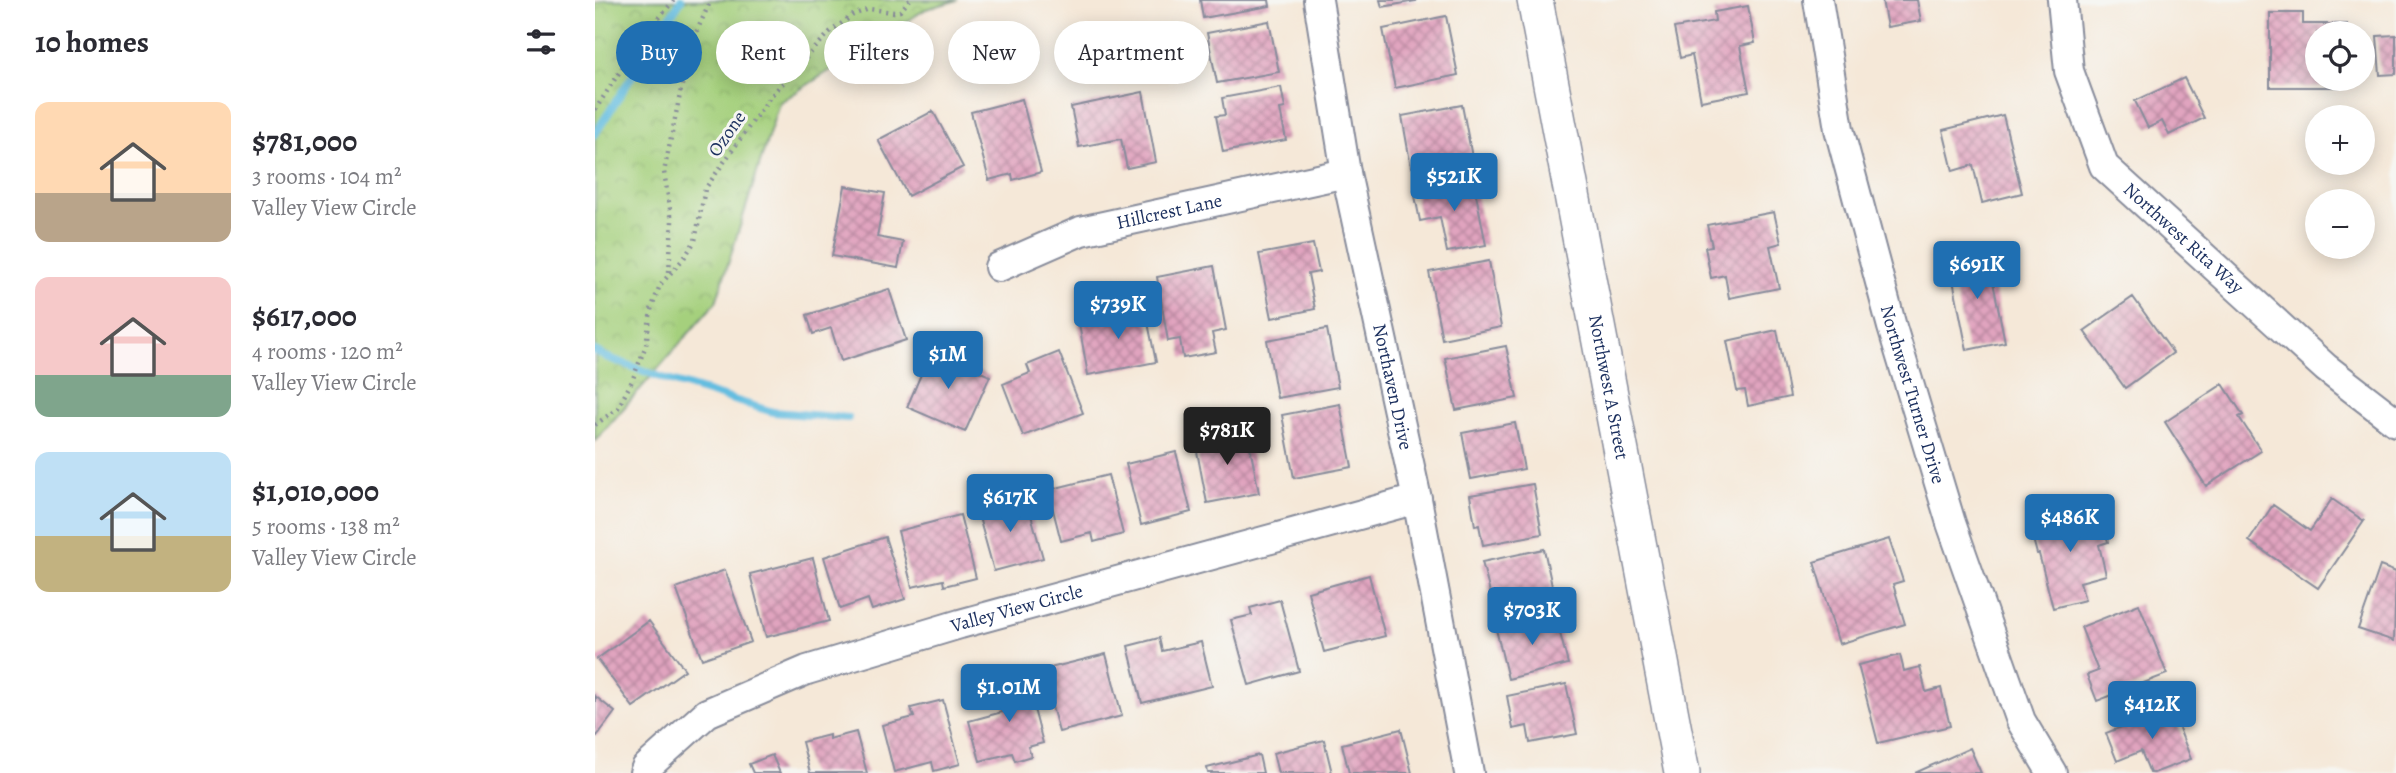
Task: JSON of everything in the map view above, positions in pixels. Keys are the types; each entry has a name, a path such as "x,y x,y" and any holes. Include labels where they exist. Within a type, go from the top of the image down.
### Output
{"street":[{"name":"Northaven Drive","path":"1318,0 1346,173 1417,499 1469,773"},
{"name":"Northwest A Street","path":"1535,0 1682,773"},
{"name":"Northwest Turner Drive","path":"1818,0 1839,129 1892,327 1951,523 2021,720 2052,773"},
{"name":"Northwest Rita Way","path":"2062,0 2069,71 2104,166 2326,368 2396,422"},
{"name":"Hillcrest Lane","path":"999,267 1081,231 1346,173"},
{"name":"Valley View Circle","path":"644,773 646,768 707,713 807,670 960,624 1417,499"}],"path":[{"path":"595,110 637,45 674,0"},
{"path":"595,425 618,408 632,381 646,345 651,310 660,285 669,273 672,221 664,172 690,46 711,0"},
{"name":"Ozone","path":"669,273 684,258 695,241 705,189 770,97 830,32 853,15 869,9 900,11 910,0"}],"green space":[{"path":"605,0 958,0 926,9 907,21 824,21 824,74 810,83 810,21 716,21 716,84 809,84 779,103 716,302 595,441 595,4"}],"building":[{"path":"1200,0 1269,0 1270,6 1203,18"},
{"path":"1380,0 1416,0 1416,1 1382,7"},
{"path":"1882,0 1917,0 1921,21 1887,27"},
{"path":"1748,6 1755,43 1740,46 1749,92 1701,101 1692,55 1680,58 1674,28 1715,21 1714,12"},
{"path":"2270,13 2303,13 2305,87 2270,87"},
{"path":"1446,16 1458,75 1395,88 1383,29"},
{"path":"1269,21 1279,72 1217,83 1209,33"},
{"path":"2396,35 2396,74 2380,75 2377,36"},
{"path":"2184,78 2204,118 2169,135 2162,121 2148,128 2135,101"},
{"path":"1281,87 1285,108 1280,109 1286,140 1223,152 1216,116 1225,115 1222,98"},
{"path":"1143,92 1156,162 1127,168 1121,139 1079,147 1071,107"},
{"path":"1022,99 1041,172 1013,180 1012,174 989,180 971,112"},
{"path":"1462,105 1472,157 1411,167 1402,116"},
{"path":"933,111 963,167 908,196 878,140"},
{"path":"2003,115 2022,193 1982,203 1973,165 1953,171 1943,130"},
{"path":"1473,179 1486,245 1447,252 1440,217 1420,221 1414,191"},
{"path":"845,186 885,193 877,237 903,242 898,268 832,256"},
{"path":"1774,212 1781,243 1770,246 1779,288 1729,298 1725,275 1711,278 1705,247 1712,246 1707,225"},
{"path":"1313,244 1319,272 1308,274 1315,309 1272,318 1259,254"},
{"path":"1987,252 2005,342 1967,350 1949,260"},
{"path":"1489,261 1501,327 1442,339 1429,272"},
{"path":"1214,266 1226,330 1212,333 1216,352 1183,358 1180,339 1168,341 1157,277"},
{"path":"889,289 906,340 841,361 831,328 813,334 807,315"},
{"path":"2133,297 2173,353 2125,388 2084,331"},
{"path":"1144,303 1156,362 1088,375 1079,324 1120,316 1118,309"},
{"path":"1327,329 1338,387 1277,398 1267,340"},
{"path":"1777,330 1790,397 1748,406 1745,390 1737,391 1727,341"},
{"path":"1506,346 1517,398 1456,410 1445,358"},
{"path":"931,351 990,376 965,432 907,407"},
{"path":"1059,352 1083,413 1023,436 1003,384 1030,373 1027,365"},
{"path":"2223,384 2243,415 2239,417 2261,451 2206,486 2165,422"},
{"path":"1340,404 1352,467 1294,478 1282,415"},
{"path":"1515,423 1524,469 1471,479 1462,433"},
{"path":"1247,431 1259,493 1207,503 1195,441"},
{"path":"1176,452 1191,512 1141,525 1126,464"},
{"path":"1108,475 1123,534 1094,542 1092,533 1061,541 1048,490"},
{"path":"1533,484 1542,534 1483,545 1479,525 1475,526 1470,495"},
{"path":"1026,497 1043,558 994,571 977,510"},
{"path":"2332,499 2364,521 2318,588 2249,541 2273,505 2310,531"},
{"path":"2086,509 2088,520 2102,517 2108,542 2099,545 2106,575 2080,582 2085,600 2053,608 2029,524"},
{"path":"960,515 976,578 944,586 943,580 912,587 898,531"},
{"path":"885,537 905,599 872,610 868,599 840,609 824,557"},
{"path":"1889,539 1903,581 1893,584 1905,624 1839,644 1814,562"},
{"path":"1544,549 1555,600 1495,612 1482,562"},
{"path":"813,558 829,621 766,637 750,574"},
{"path":"2380,566 2396,572 2394,641 2358,629"},
{"path":"725,570 751,642 702,659 676,588"},
{"path":"1369,575 1385,636 1324,652 1308,592"},
{"path":"1280,600 1299,671 1249,685 1231,620 1252,615 1250,608"},
{"path":"2139,604 2167,674 2097,701 2087,675 2098,671 2081,627"},
{"path":"1555,614 1568,664 1508,679 1496,629"},
{"path":"649,621 685,670 633,707 597,659"},
{"path":"1159,638 1162,651 1201,642 1212,686 1142,703 1128,646"},
{"path":"1106,654 1122,716 1059,732 1042,670"},
{"path":"1900,655 1904,671 1920,667 1926,692 1941,688 1950,726 1878,743 1858,665"},
{"path":"1025,675 1043,743 1028,747 1031,756 1015,761 1012,753 980,761 969,721 1006,711 998,682"},
{"path":"1566,684 1577,734 1530,743 1527,726 1513,729 1507,696"},
{"path":"595,696 615,712 597,736 595,734"},
{"path":"943,700 960,764 934,771 932,762 894,772 882,725 914,717 911,708"},
{"path":"2171,708 2191,759 2154,773 2150,773 2141,751 2117,761 2106,733"},
{"path":"1401,729 1412,773 1349,773 1342,744"},
{"path":"856,732 867,773 810,773 802,742"},
{"path":"1324,740 1332,773 1278,773 1273,753"},
{"path":"1970,748 1981,773 1915,773"},
{"path":"772,755 780,773 753,773 749,764"},
{"path":"1259,755 1263,773 1208,773 1207,768"}],"waterway":[{"path":"595,134 681,0"},
{"path":"595,351 671,381 773,412 848,418"}]}
